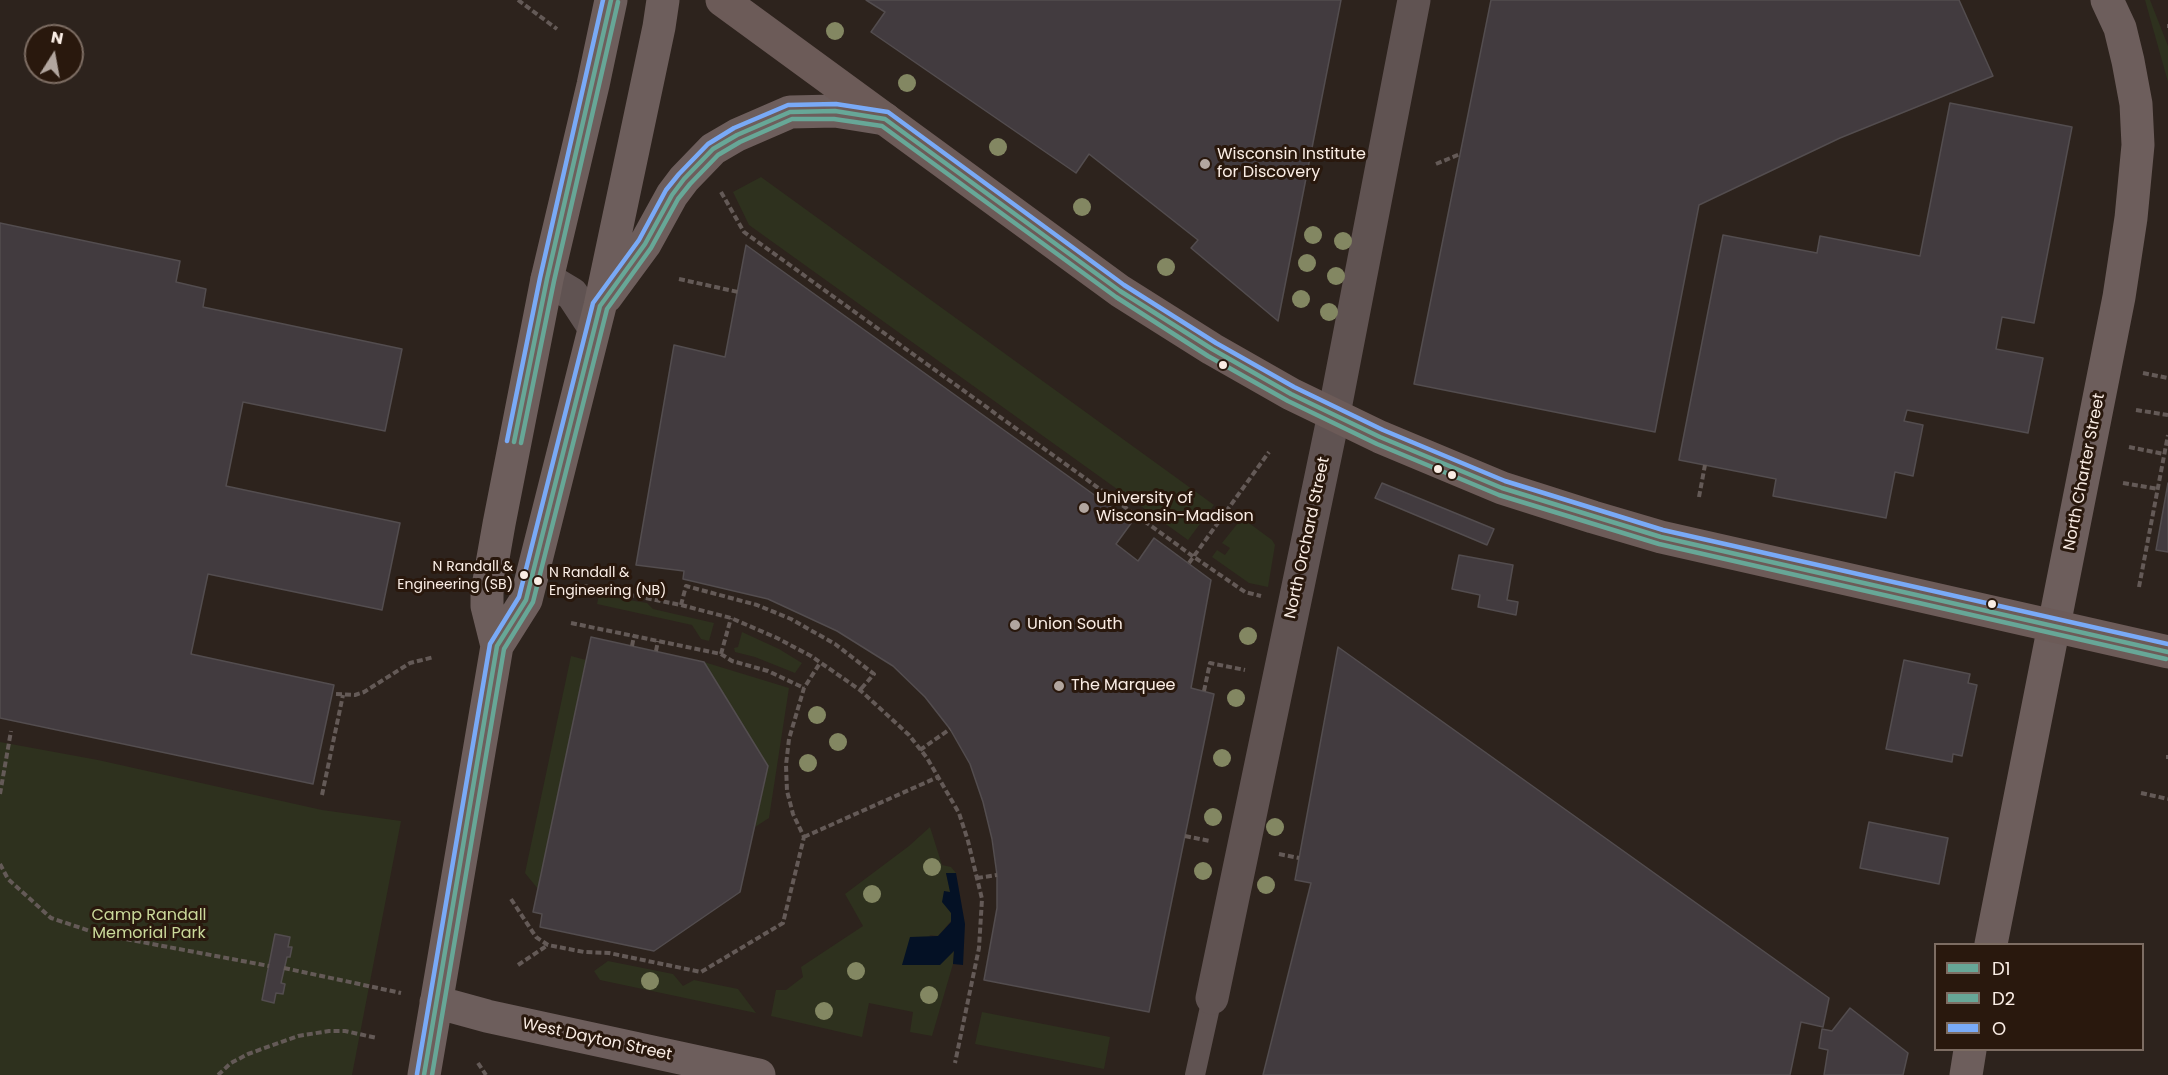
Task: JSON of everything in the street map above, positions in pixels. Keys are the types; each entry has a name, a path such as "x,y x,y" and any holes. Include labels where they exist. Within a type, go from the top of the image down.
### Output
{"main road":[{"path":"497,646 487,606 487,592 511,455 547,279 611,0"},
{"path":"424,1075 497,646 526,600 596,316 663,0"},
{"path":"722,0 1120,291 1212,349 1291,394 1380,437 1502,488 1593,518 1706,547 2168,652"},
{"name":"North Charter Street","path":"1991,943 2120,297 2131,218 2138,145 2136,104 2120,28 2107,0"},
{"path":"596,316 645,244 672,195 713,149 737,135 790,112 835,111 885,119"},
{"name":"West Dayton Street","path":"436,1002 487,1016 759,1075"},
{"path":"1966,1075 1970,1051"}],"street":[{"name":"North Orchard Street","path":"1212,998 1334,414 1414,0"},
{"path":"547,279 572,294 596,316"}],"lane":[{"name":"North Orchard Street","path":"1196,1075 1212,998"}],"path":[{"path":"518,0 558,29"},
{"path":"1436,164 1460,154"},
{"path":"721,191 744,232 1194,557 1245,592 1294,604"},
{"path":"679,279 738,292"},
{"path":"2143,373 2168,378"},
{"path":"2136,410 2168,415"},
{"path":"2139,587 2168,435"},
{"path":"2129,447 2164,454"},
{"path":"1189,563 1269,452"},
{"path":"1699,497 1705,465"},
{"path":"2123,483 2158,489"},
{"path":"584,586 681,605 731,618 777,638 860,690 909,735 938,777 958,813 982,899 979,948 955,1063"},
{"path":"681,605 686,586 757,605 791,619 835,644 874,674 860,690"},
{"path":"721,654 731,618"},
{"path":"571,623 721,654 732,661 768,671 804,688"},
{"path":"632,646 634,636"},
{"path":"656,651 658,641"},
{"path":"336,694 364,692 410,663 434,657"},
{"path":"511,899 536,938 548,945 584,952 609,953 701,972 783,923 804,837 793,813 787,791 786,765 794,718 804,688 820,663"},
{"path":"1204,691 1210,663 1279,677"},
{"path":"322,795 343,695"},
{"path":"920,750 950,729"},
{"path":"0,794 11,730"},
{"path":"804,837 938,777"},
{"path":"2141,793 2168,799"},
{"path":"0,864 8,879 51,918 99,934 268,966"},
{"path":"977,878 997,875"},
{"path":"518,965 548,945"},
{"path":"284,968 374,986"},
{"path":"218,1075 231,1063 248,1054 298,1036 345,1031 377,1038"},
{"path":"478,1064 486,1074"}],"green space":[{"path":"2145,0 2150,0 2168,46 2168,82"},
{"path":"761,177 1214,505 1188,540 749,225 733,192"},
{"path":"1242,518 1272,540 1275,545 1268,587 1249,583 1212,557 1217,550 1225,555 1230,548 1222,543"},
{"path":"599,595 647,603 653,609 714,623 709,641 701,639 692,625 597,604"},
{"path":"742,632 779,649 802,663 795,673 755,657 735,652 734,648 738,647"},
{"path":"571,656 586,660 538,889 525,873"},
{"path":"704,662 789,688 769,818 755,827 768,766"},
{"name":"Camp Randall Memorial Park","path":"0,742 98,760 322,810 401,821 352,1075 0,1075"},
{"path":"930,827 942,865 951,867 956,873 946,874 951,892 944,895 951,913 951,921 938,936 929,935 954,950 953,964 932,1036 910,1032 913,1012 869,1003 862,1037 771,1016 776,990 786,990 803,977 801,967 863,926 845,894 909,846"},
{"path":"608,961 673,974 683,986 694,980 738,989 756,1013 600,980 594,971"},
{"path":"982,1012 1110,1037 1104,1069 975,1044"}],"water":[{"path":"946,873 956,873 965,924 963,965 953,964 954,951 940,965 902,965 910,937 938,936 951,922 951,913 942,902 944,891 950,892"}],"building":[{"name":"Wisconsin Institute for Discovery","path":"866,0 1341,0 1278,321 1191,248 1198,240 1089,154 1076,173 871,32 885,12"},
{"path":"1491,0 1959,0 1993,76 1840,138 1699,205 1655,432 1414,384"},
{"path":"1950,103 2072,127 2034,323 2002,317 1996,349 2043,358 2028,433 1907,410 1904,421 1923,425 1913,476 1895,472 1886,518 1773,496 1776,479 1679,460 1723,235 1817,253 1820,236 1920,256"},
{"path":"0,223 180,261 176,282 206,289 203,307 402,349 385,431 243,402 226,486 400,523 382,610 208,574 191,654 334,685 313,784 0,718"},
{"name":"Union South","path":"746,245 1132,522 1116,544 1138,561 1154,538 1211,580 1191,688 1214,694 1149,1012 984,980 997,908 997,875 992,839 983,802 970,764 950,729 925,697 893,666 837,631 768,599 683,579 684,571 636,565 674,345 725,357"},
{"path":"1382,483 1494,529 1487,545 1375,498"},
{"path":"2168,483 2168,552 2156,550"},
{"path":"1459,555 1513,565 1507,600 1518,602 1516,615 1478,607 1480,595 1452,589"},
{"path":"591,637 704,662 768,766 740,892 654,951 540,927 542,914 533,912"},
{"path":"1338,647 1829,998 1823,1027 1801,1022 1790,1075 1263,1075 1311,883 1295,880"},
{"path":"1904,660 1970,674 1968,683 1977,685 1962,756 1953,754 1952,762 1886,749"},
{"path":"1869,822 1948,838 1939,884 1860,868"},
{"path":"275,934 290,937 288,947 292,947 290,957 287,957 281,983 285,984 283,994 276,993 274,1003 262,1000"},
{"path":"1850,1008 1908,1053 1903,1075 1824,1075 1828,1050 1819,1048 1822,1029 1832,1031"}],"transit line":[{"name":"O","path":"507,441 540,278 603,0"},
{"name":"D1","path":"514,442 547,279 611,0"},
{"name":"D2","path":"521,443 554,281 618,2"},
{"name":"O","path":"417,1074 490,644 519,597 593,303 639,240 666,190 708,144 734,128 788,105 836,104 888,112 1124,285 1216,343 1294,387 1383,430 1505,481 1663,530 2168,644"},
{"name":"D1","path":"424,1075 497,646 526,600 600,306 645,244 672,195 713,149 737,135 790,112 835,111 885,119 1120,291 1212,349 1291,394 1380,437 1502,488 1661,537 2168,652"},
{"name":"D2","path":"432,1075 504,649 533,602 607,309 651,248 678,199 718,155 740,142 792,119 834,119 882,126 1116,297 1208,356 1288,401 1377,444 1499,495 1659,544 2166,659"}],"place":[{"name":"Wisconsin Institute for Discovery","path":"1205,164"},
{"name":"University of Wisconsin-Madison","path":"1084,508"},
{"name":"N Randall & Engineering (SB)","path":"524,575"},
{"name":"N Randall & Engineering (NB)","path":"538,581"},
{"name":"Union South","path":"1015,625"},
{"name":"The Marquee","path":"1059,686"}]}
